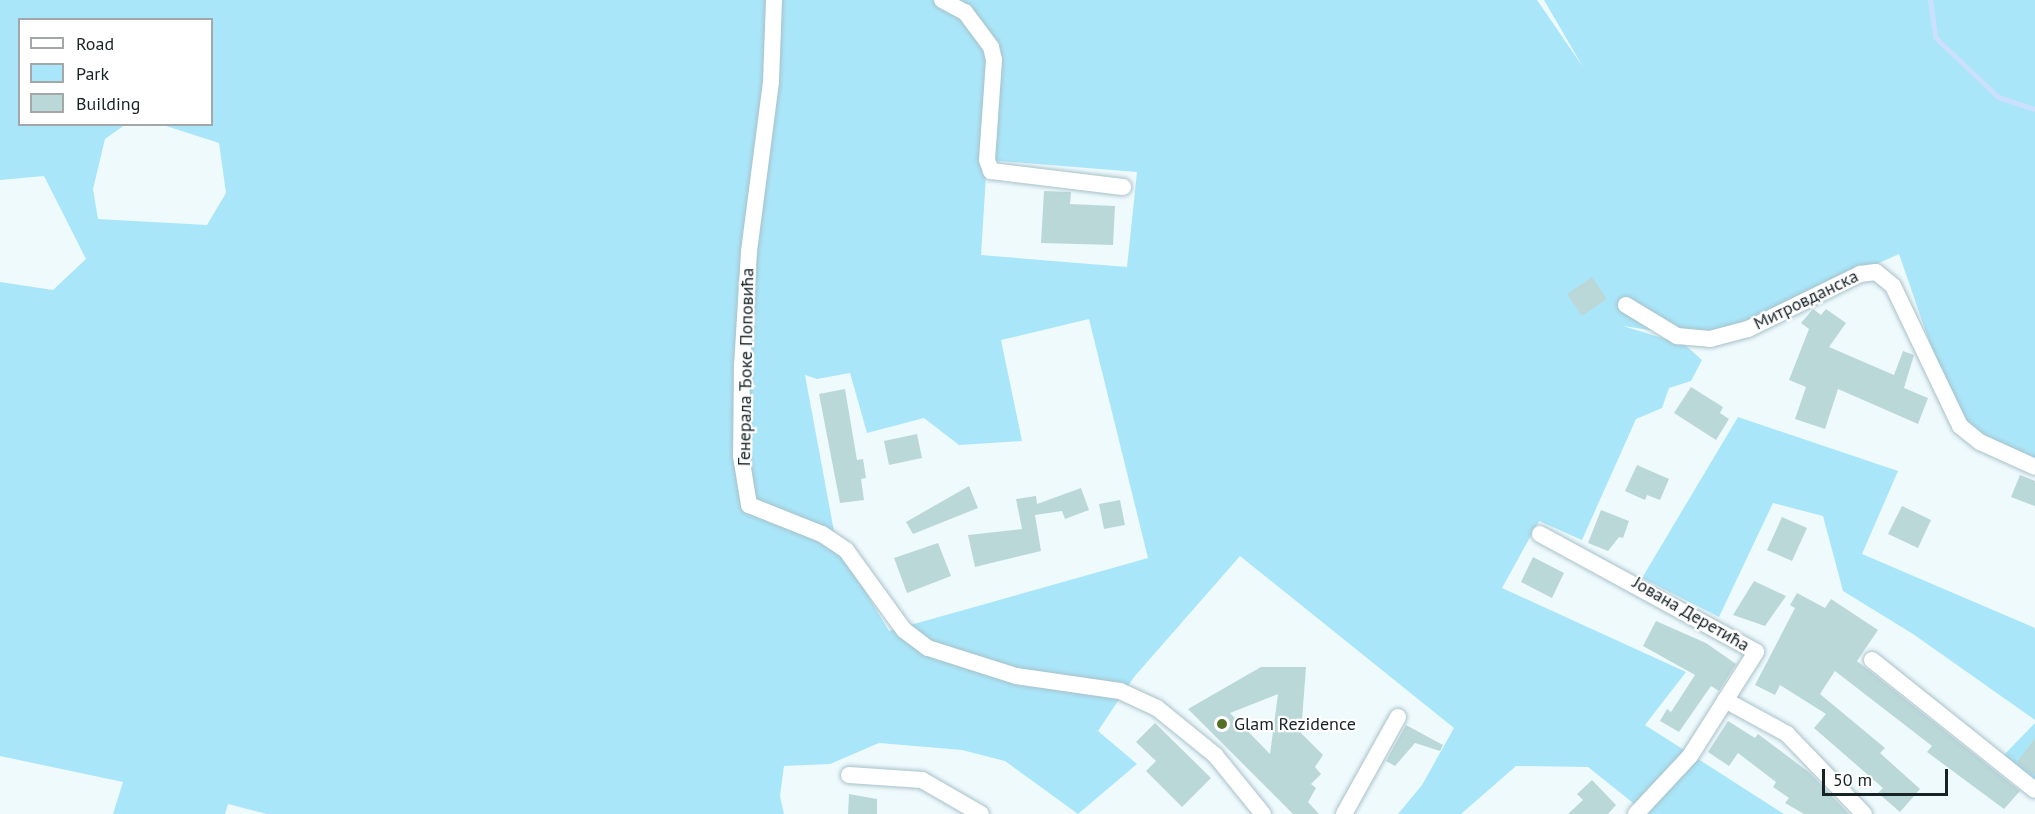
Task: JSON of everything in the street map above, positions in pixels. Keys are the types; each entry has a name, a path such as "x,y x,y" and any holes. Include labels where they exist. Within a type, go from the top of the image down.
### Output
{"street":[{"name":"Генерала Ђоке Поповића","path":"774,0 771,82 749,252 742,355 741,456 749,505 822,534 846,550 904,630 928,648 1016,676 1120,691 1157,708 1215,755 1263,814"},
{"path":"942,0 965,12 991,46 994,60 987,160 991,171 1123,187"},
{"name":"Митровданска","path":"1626,305 1677,336 1710,339 1748,329 1860,274 1876,272 1893,286 1960,426 1980,442 2035,467"},
{"name":"Јована Деретића","path":"1540,534 1756,652 1725,700"},
{"path":"1872,660 2035,790"},
{"path":"1636,814 1690,756 1725,700 1787,734 1864,814"},
{"path":"1344,814 1398,717"},
{"path":"849,775 922,780 981,814"}],"green space":[{"path":"0,0 1537,0 1583,67 1544,0 2035,0 2035,467 1986,437 1963,417 1937,364 1899,254 1710,339 1623,326 1685,345 1702,360 1691,381 1669,388 1662,408 1636,419 1582,540 1539,521 1502,588 1686,672 1645,725 1784,814 1647,814 1588,767 1516,766 1461,814 1398,814 1422,785 1454,728 1240,556 1134,677 1098,731 1137,764 1078,814 1005,761 962,750 879,743 830,764 784,766 780,796 784,814 267,814 228,804 225,814 113,814 123,782 0,756 0,282 53,290 86,259 44,176 0,180","holes":["987,160 1137,172 1127,267 981,255","1089,319 1148,558 889,631 836,542 805,375 817,379 850,373 867,433 924,418 959,445 1022,441 1001,340"]},
{"path":"1738,417 1898,471 1862,554 2035,628 2035,720 1913,634 1843,591 1823,516 1773,503 1719,617 1642,578"},
{"path":"2035,723 2035,790 1998,761"}],"building":[{"path":"1044,191 1071,192 1070,204 1115,206 1113,245 1041,243"},
{"path":"1592,277 1607,299 1582,316 1567,294"},
{"path":"1813,309 1821,315 1826,309 1846,323 1829,347 1894,375 1903,351 1914,355 1904,388 1928,398 1918,424 1838,389 1825,429 1795,419 1806,387 1789,380 1809,329 1801,323"},
{"path":"1691,387 1723,407 1720,413 1729,419 1716,440 1674,413"},
{"path":"845,389 857,460 863,459 866,478 861,479 864,500 840,503 819,394"},
{"path":"917,434 922,458 889,465 884,441"},
{"path":"1637,465 1669,479 1660,500 1647,495 1645,500 1625,491"},
{"path":"2020,475 2035,481 2035,506 2011,497"},
{"path":"969,486 978,508 913,534 906,522"},
{"path":"1081,488 1089,510 1065,519 1062,511 1035,515 1041,551 975,567 968,535 1022,529 1016,499 1036,496 1037,504"},
{"path":"1120,500 1125,525 1104,529 1099,504"},
{"path":"1902,506 1931,520 1918,548 1888,534"},
{"path":"1601,510 1629,521 1623,538 1619,537 1608,551 1588,543"},
{"path":"1782,517 1807,528 1792,561 1767,550"},
{"path":"938,543 951,576 907,593 894,558"},
{"path":"1533,557 1564,573 1552,598 1521,582"},
{"path":"1754,581 1786,596 1765,626 1733,615"},
{"path":"1797,593 1825,608 1831,599 1878,630 1857,661 2020,791 2004,809 1927,752 1932,746 1835,671 1820,694 1885,748 1880,753 1920,789 1900,812 1878,793 1883,788 1814,728 1826,714 1780,685 1775,695 1755,685 1795,608 1790,605"},
{"path":"1656,621 1706,643 1736,664 1719,691 1711,686 1679,732 1660,721 1667,709 1671,712 1695,675 1643,646"},
{"name":"Glam Rezidence","path":"1261,667 1306,667 1301,733 1323,755 1315,767 1321,774 1311,784 1316,788 1308,802 1319,814 1293,814 1188,709","holes":["1278,694 1270,754 1230,713"]},
{"path":"1728,721 1755,738 1758,734 1810,773 1849,814 1804,814 1785,803 1789,798 1773,787 1776,782 1738,753 1729,766 1708,752"},
{"path":"1155,723 1211,778 1182,807 1146,771 1156,761 1136,742"},
{"path":"1406,725 1443,745 1440,751 1415,743 1395,766 1386,761"},
{"path":"2035,738 2035,773 2033,775 2017,762"},
{"path":"1592,780 1616,805 1608,814 1568,814 1583,800 1577,794"},
{"path":"849,794 877,799 877,814 848,814"}],"waterway":[{"path":"1930,0 1935,37 1998,97 2035,109"}],"place":[{"name":"Glam Rezidence","path":"1222,724"}]}
